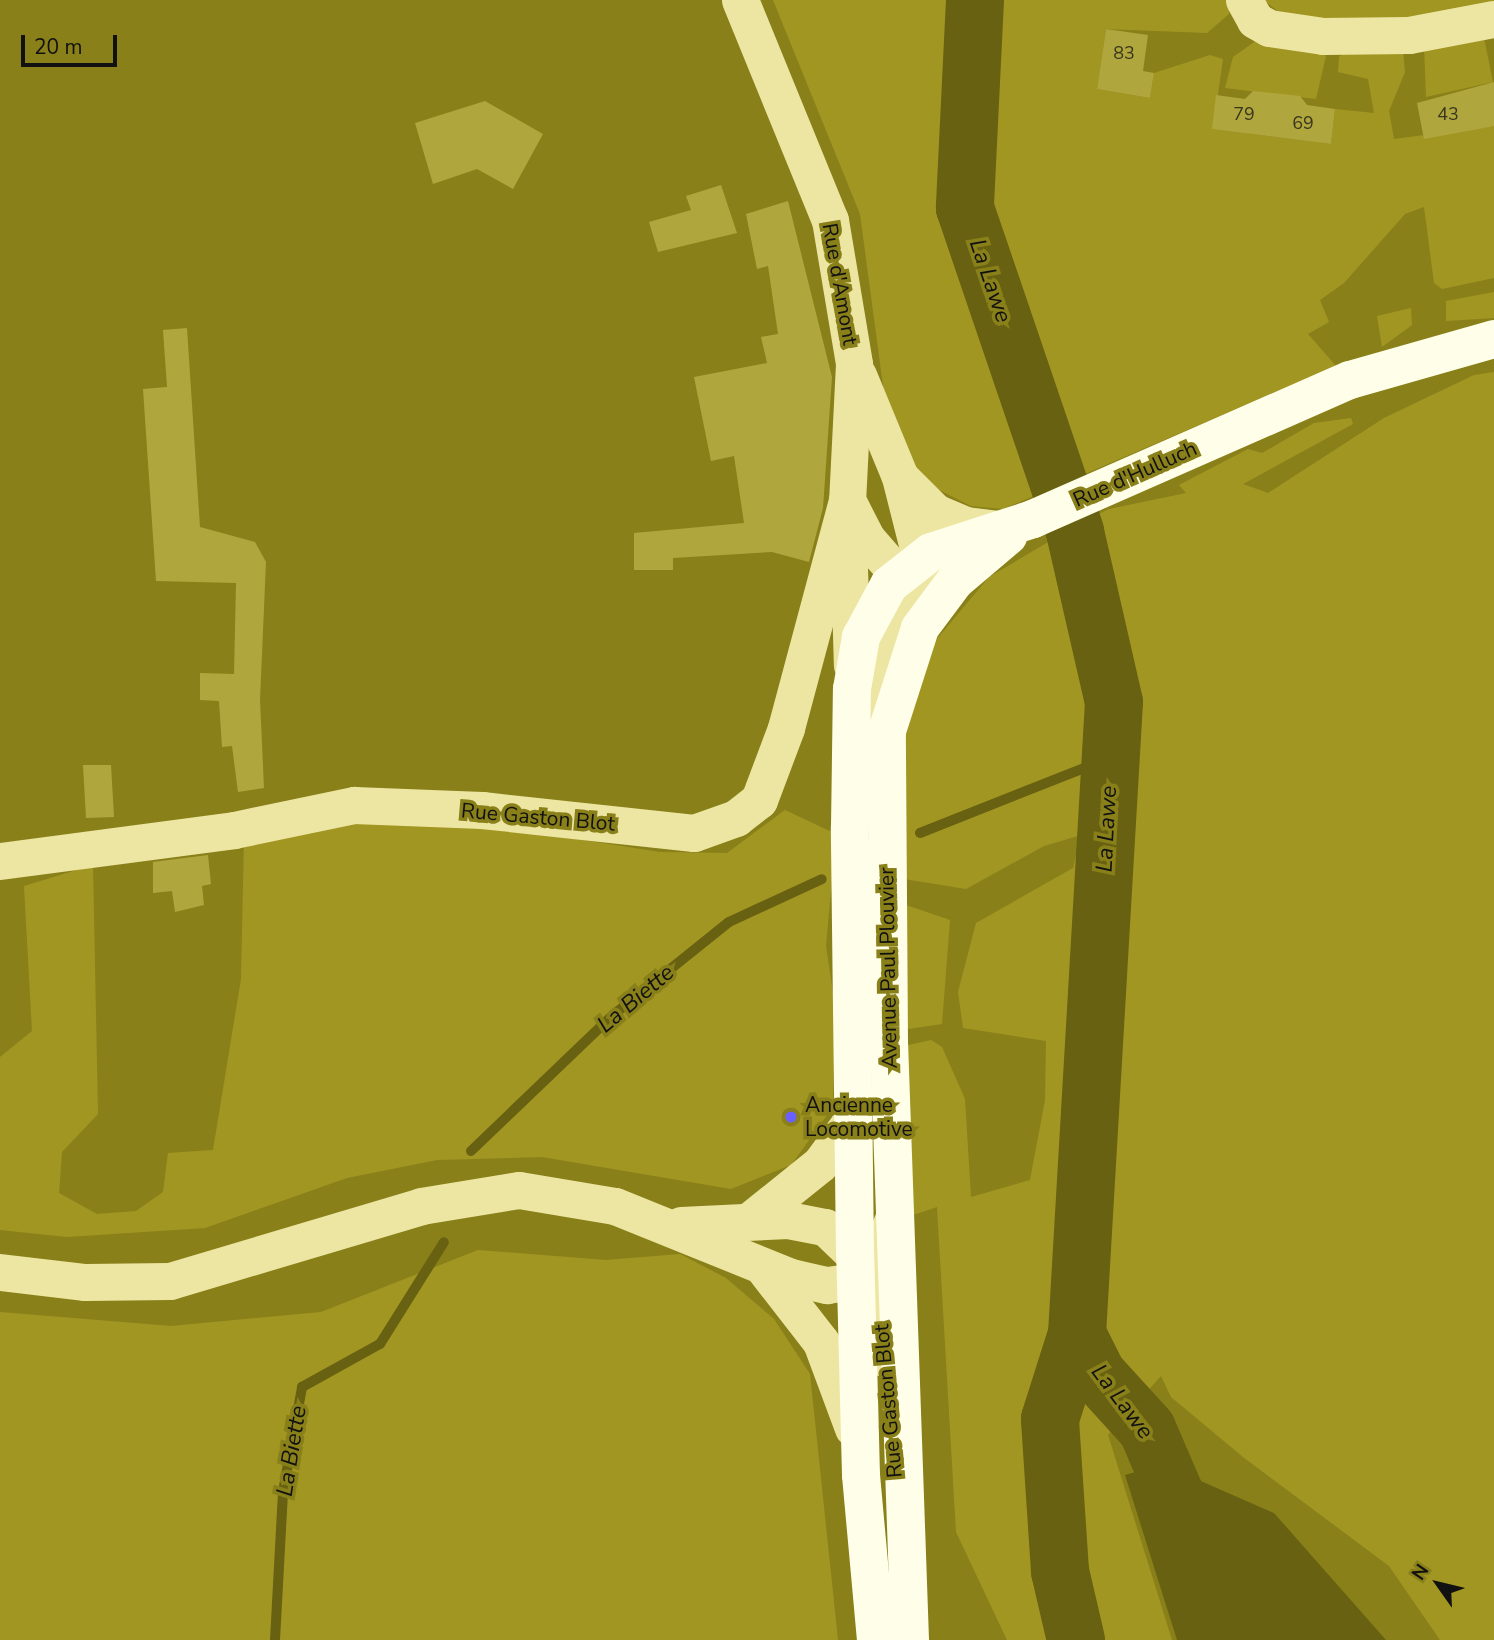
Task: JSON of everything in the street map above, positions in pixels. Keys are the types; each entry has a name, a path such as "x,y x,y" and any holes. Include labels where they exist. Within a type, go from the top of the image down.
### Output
{"main road":[{"name":"Rue d'Hulluch","path":"1017,524 1350,380 1494,339"},
{"name":"Avenue Paul Plouvier","path":"910,1640 894,1217 884,779 899,681 920,628 924,574 1017,524"},
{"path":"852,689 861,637 924,574"},
{"name":"Avenue Paul Plouvier","path":"852,689 855,1103 861,1269 861,1475 876,1640"}],"street":[{"name":"Rue d'Amont","path":"740,0 830,220 854,364 846,500"},
{"path":"1244,0 1255,20 1269,28 1307,35 1409,35 1494,19"},
{"path":"854,364 900,477 924,574"},
{"path":"900,477 935,512 966,525 1017,524"},
{"path":"846,500 867,539 924,574"},
{"path":"846,500 852,689"},
{"name":"Rue Gaston Blot","path":"0,861 234,830 354,805 482,810 694,833 736,818 759,800 786,728 846,500"},
{"path":"749,1221 820,1164 849,1124 855,1103"},
{"name":"Rue Gaston Blot","path":"0,1272 85,1282 194,1277 484,1191 551,1191 677,1226 809,1284 861,1269"},
{"path":"861,1269 894,1217"},
{"name":"Rue Gaston Blot","path":"677,1226 749,1221 825,1227 861,1269 880,1319 888,1455 906,1530"},
{"name":"Rue Gaston Blot","path":"753,1261 794,1300 836,1370 861,1475"}],"shaded area":[{"path":"773,0 1231,0 1229,14 1207,33 1106,29 1097,89 1150,98 1154,73 1210,55 1223,59 1213,129 1331,144 1335,109 1374,113 1368,79 1338,72 1339,57 1347,49 1403,52 1405,72 1389,111 1394,139 1494,126 1494,278 1442,289 1434,283 1424,207 1405,214 1344,283 1320,300 1329,322 1308,334 1336,366 1003,509 971,506 933,487 910,465 884,393 860,214"},
{"path":"1263,0 1494,0 1494,4 1371,24 1287,18"},
{"path":"1483,33 1493,82 1426,97 1424,44"},
{"path":"1257,40 1320,49 1326,56 1316,99 1225,88 1233,57"},
{"path":"1494,292 1494,318 1446,321 1446,301"},
{"path":"1411,308 1412,325 1382,347 1377,316"},
{"path":"1494,372 1494,1640 1440,1640 1389,1566 1243,1457 1171,1397 1161,1376 1108,1435 1172,1640 1007,1640 956,1532 937,1207 907,1217 904,1046 931,1040 942,1047 965,1099 971,1197 1030,1180 1045,1100 1046,1041 963,1028 958,992 976,923 1073,868 1081,835 1044,846 966,889 904,879 903,739 930,647 989,577 1084,521 1109,509 1186,493 1179,485 1248,449 1262,453 1314,423 1351,418 1353,424 1243,484 1268,493 1384,418 1474,375"},
{"path":"785,810 836,834 826,946 835,1006 833,1107 791,1165 731,1189 542,1157 437,1160 347,1178 205,1228 67,1237 0,1230 0,1057 32,1031 24,886 93,865 98,1114 62,1152 59,1193 97,1214 136,1211 163,1192 168,1153 213,1150 241,979 244,839 350,817 480,824 660,852 727,853"},
{"path":"903,904 950,920 942,1024 901,1030"},
{"path":"478,1250 606,1260 680,1254 726,1278 774,1319 810,1374 838,1640 0,1640 0,1312 171,1326 321,1312"},
{"path":"1162,1464 1274,1513 1386,1640 1177,1640 1125,1475"}],"building":[{"path":"1106,29 1148,35 1143,71 1154,73 1150,98 1097,89"},
{"path":"1494,82 1494,126 1424,139 1417,103"},
{"path":"1253,91 1300,96 1307,105 1335,109 1331,144 1212,129 1216,95 1245,99"},
{"path":"485,101 543,134 513,189 477,169 433,184 415,123"},
{"path":"721,185 737,233 658,252 649,222 691,210 686,196"},
{"path":"788,201 832,377 823,508 809,562 772,552 673,558 673,570 634,570 634,533 744,523 734,456 711,461 694,377 767,363 761,337 778,334 768,266 757,269 746,214"},
{"path":"187,328 200,527 255,542 266,562 260,700 264,788 238,792 232,746 222,747 219,701 200,700 200,673 234,674 236,583 156,581 143,389 167,387 163,330"},
{"path":"83,765 111,765 114,817 86,818"},
{"path":"208,855 211,884 202,886 204,905 175,912 172,891 153,893 153,862"}],"waterway":[{"name":"La Lawe","path":"975,0 965,208 1075,532 1114,702 1077,1334 1097,1374 1147,1429 1175,1494 1197,1584 1227,1640"},
{"name":"La Biette","path":"920,833 1109,758"},
{"name":"La Biette","path":"471,1151 612,1016 729,922 822,879"},
{"name":"La Biette","path":"275,1640 283,1492 302,1387 380,1344 444,1242"},
{"path":"1076,1640 1060,1571 1050,1419 1077,1334"}],"place":[{"name":"Ancienne Locomotive","path":"791,1117"}]}
